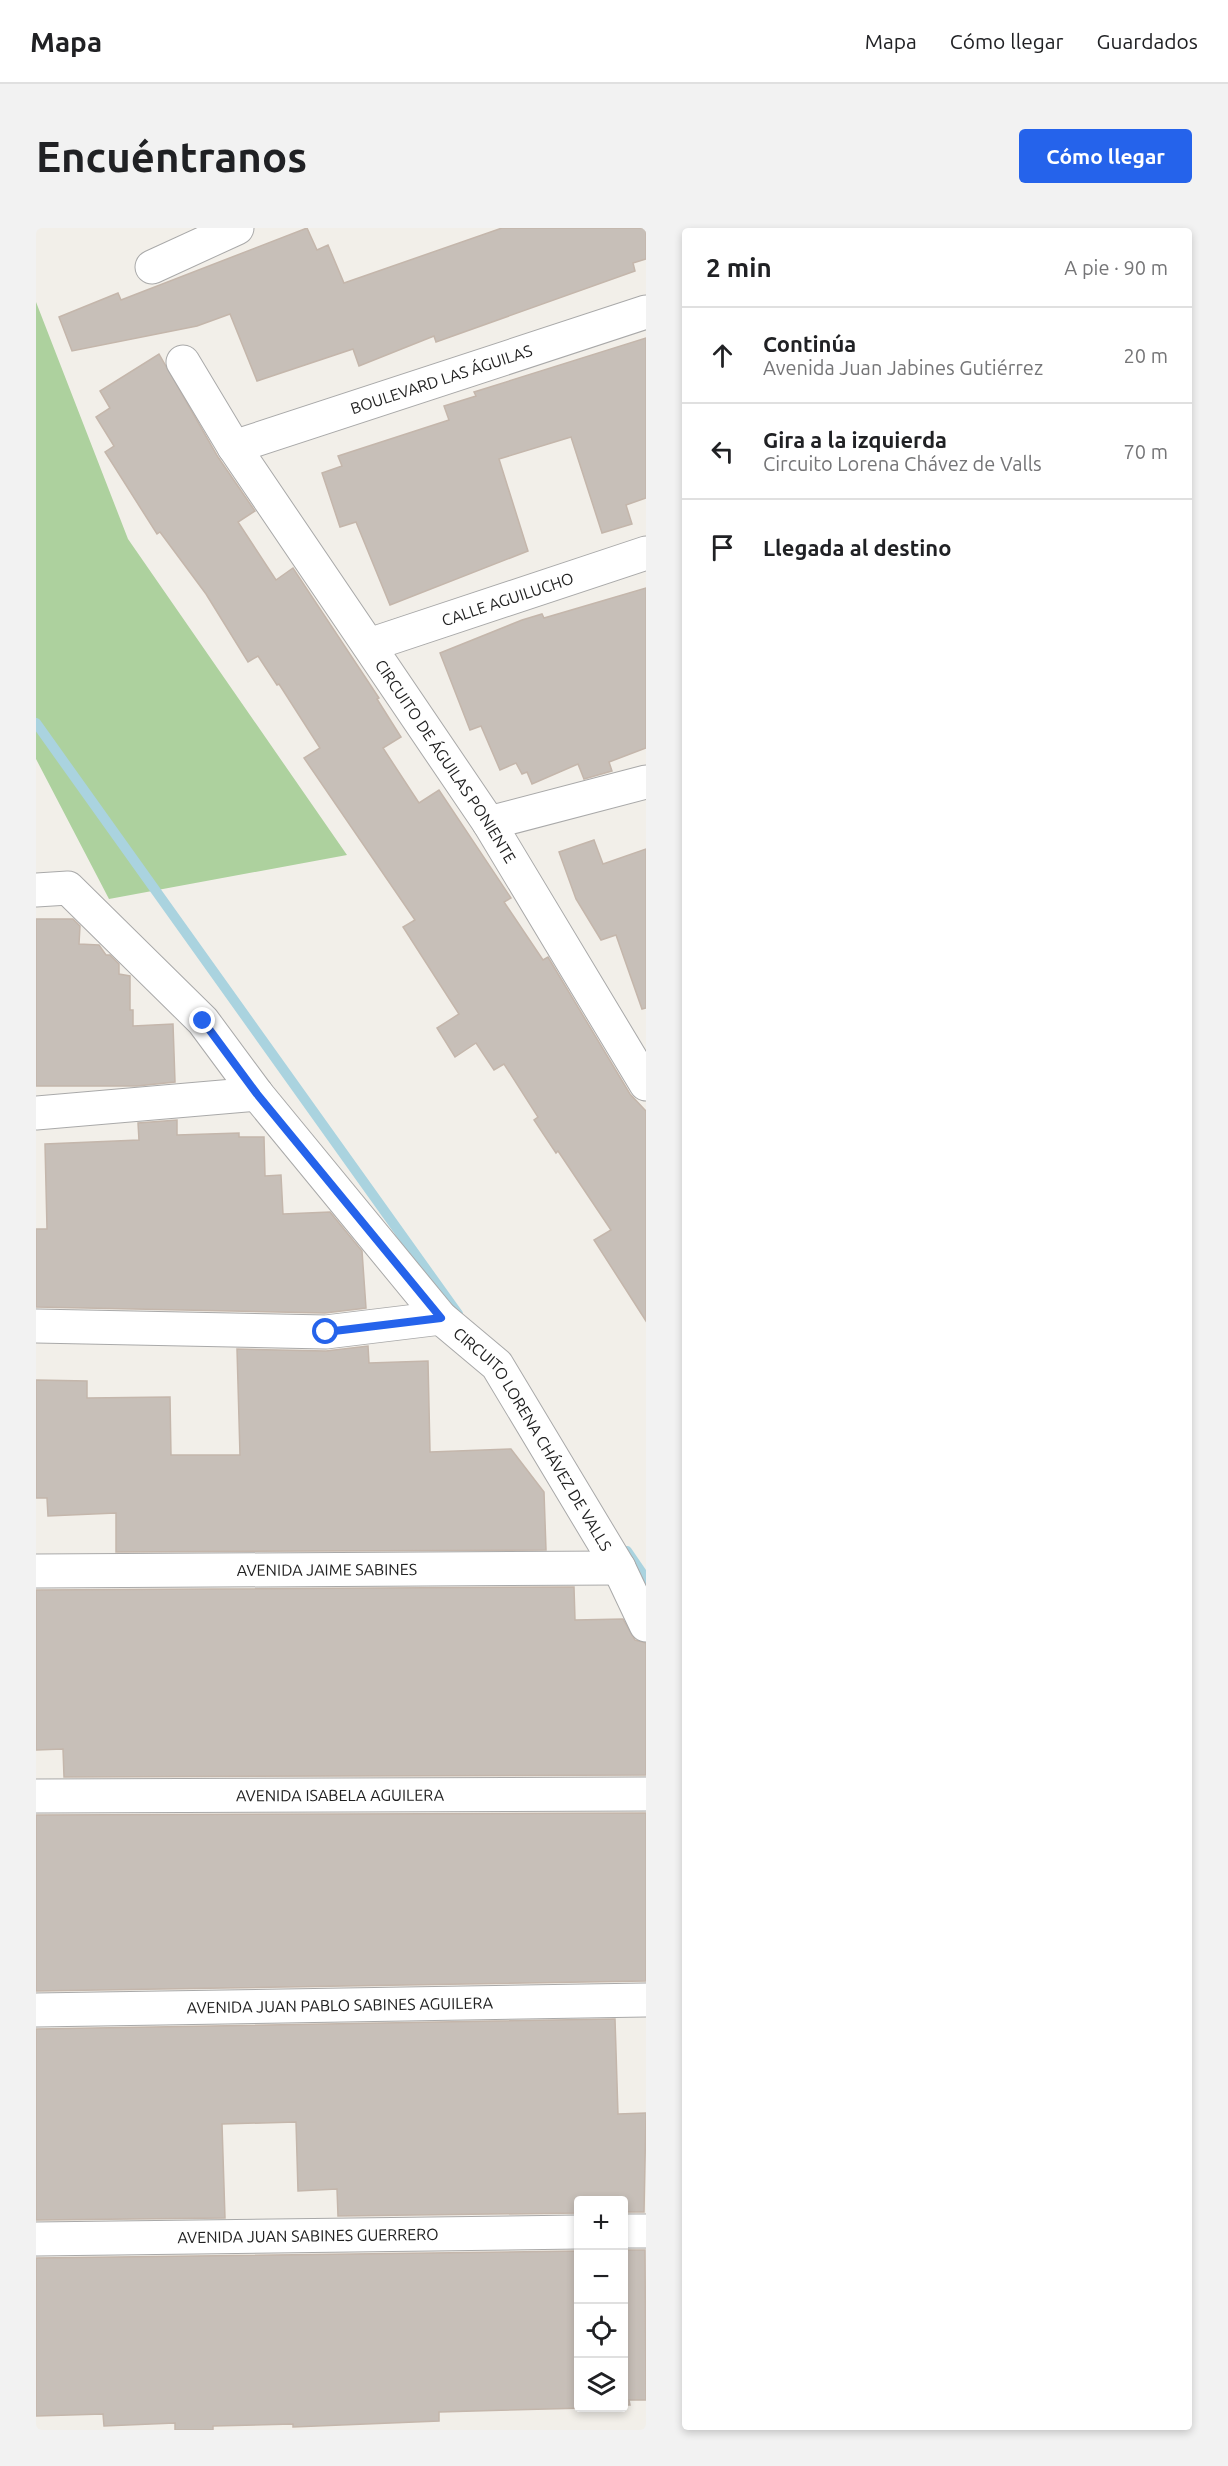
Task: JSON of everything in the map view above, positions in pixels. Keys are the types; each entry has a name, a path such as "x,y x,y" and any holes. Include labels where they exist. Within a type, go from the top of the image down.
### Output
{"street":[{"path":"152,267 237,228"},
{"name":"BOULEVARD LAS ÁGUILAS","path":"234,447 646,312"},
{"name":"CIRCUITO DE ÁGUILAS PONIENTE","path":"183,362 234,447 489,824 641,1068"},
{"name":"CALLE AGUILUCHO","path":"369,645 646,553"},
{"path":"489,824 646,782"},
{"name":"CIRCUITO LORENA CHÁVEZ DE VALLS","path":"36,890 68,888 203,1021 257,1094 441,1318 497,1365 619,1568 646,1625"},
{"path":"36,1113 257,1094"},
{"path":"36,1326 326,1332 441,1318"},
{"name":"AVENIDA JAIME SABINES","path":"36,1571 619,1568"},
{"name":"AVENIDA ISABELA AGUILERA","path":"36,1796 646,1794"},
{"name":"AVENIDA JUAN PABLO SABINES AGUILERA","path":"36,2010 646,2000"},
{"path":"628,2231 646,2231"},
{"name":"AVENIDA JUAN SABINES GUERRERO","path":"36,2239 574,2232"}],"green space":[{"path":"36,302 128,539 347,855 109,899 36,759"}],"building":[{"path":"307,228 317,250 328,245 344,283 502,228 646,228 646,259 633,263 635,271 436,342 434,336 359,366 353,349 257,381 230,314 197,326 72,351 59,317 118,293 121,300"},
{"path":"646,338 646,498 626,505 632,524 602,533 571,437 499,459 528,551 390,605 356,522 340,527 322,473 342,466 338,456 449,420 444,406 476,396 474,392"},
{"path":"159,354 218,457 255,511 238,522 276,580 293,568 379,698 377,699 401,737 383,748 419,803 439,790 511,898 504,902 543,960 548,957 630,1094 646,1111 646,1321 594,1240 611,1230 558,1151 556,1153 534,1120 538,1117 504,1064 494,1070 476,1043 455,1057 437,1028 459,1014 403,927 415,920 304,758 320,748 258,656 248,662 206,594 160,532 157,534 105,452 114,446 96,417 110,408 100,391"},
{"path":"646,588 646,748 609,762 612,771 584,779 578,764 532,784 527,772 522,774 516,763 500,770 481,726 470,730 440,653 522,620 542,614 544,618"},
{"path":"594,840 603,864 646,849 646,1008 642,1009 616,935 601,940 576,899 559,852"},
{"path":"36,919 73,919 80,926 79,944 99,945 106,955 110,955 119,964 119,974 130,976 130,1010 133,1010 133,1026 173,1024 175,1082 137,1086 36,1086"},
{"path":"177,1120 177,1135 239,1133 239,1137 264,1137 265,1176 281,1175 283,1214 330,1212 362,1251 366,1308 325,1313 36,1307 36,1229 47,1229 45,1144 139,1140 138,1123"},
{"path":"368,1346 369,1363 428,1361 430,1452 511,1449 544,1492 546,1550 116,1552 116,1513 48,1516 47,1498 36,1498 36,1380 87,1381 87,1398 170,1397 171,1455 240,1455 237,1349 326,1351"},
{"path":"574,1587 575,1620 623,1619 635,1640 646,1643 646,1775 64,1777 63,1749 36,1750 36,1590"},
{"path":"646,1813 646,1981 36,1991 36,1815"},
{"path":"615,2019 618,2114 646,2113 644,2212 628,2212 628,2196 574,2196 574,2213 338,2216 337,2189 298,2191 296,2122 222,2124 225,2218 36,2220 36,2029"},
{"path":"628,2250 645,2250 646,2400 629,2400 630,2405 628,2405"},
{"path":"574,2251 574,2408 439,2412 439,2421 293,2427 293,2424 213,2426 213,2430 175,2430 175,2423 104,2426 103,2414 36,2416 36,2258"}],"waterway":[{"path":"36,723 458,1314"},
{"path":"627,1551 646,1579"}],"route":[{"path":"203,1021 257,1094 441,1318 326,1332"}]}
